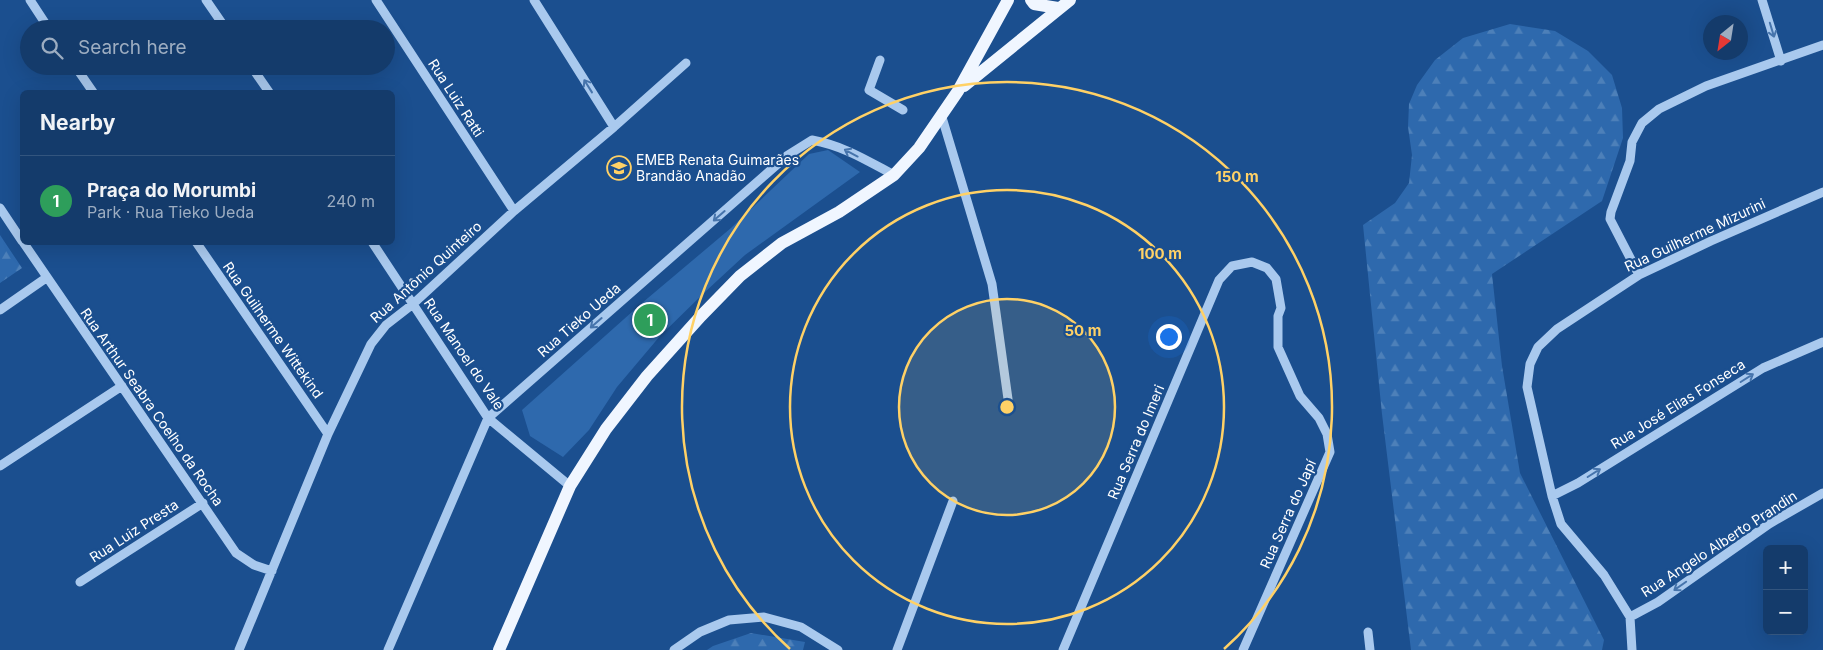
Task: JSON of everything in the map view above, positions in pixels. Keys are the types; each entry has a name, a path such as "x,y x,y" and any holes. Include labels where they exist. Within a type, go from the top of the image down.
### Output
{"main road":[{"path":"499,650 570,486 606,429 648,376 700,316 740,276 782,243 839,212 894,175 919,148 958,91 1008,0"},
{"path":"1031,0 1034,4 1058,8"},
{"path":"958,91 1070,0"}],"street":[{"path":"30,0 43,20"},
{"path":"206,0 220,20"},
{"name":"Rua Luiz Ratti","path":"376,0 389,20"},
{"path":"534,0 614,127"},
{"path":"1762,0 1781,61"},
{"name":"Rua Luiz Ratti","path":"395,29 514,211"},
{"path":"1639,275 1610,219 1610,212 1630,161 1632,142 1642,123 1659,109 1706,86 1823,45"},
{"path":"880,60 870,90 903,110"},
{"name":"Rua Antônio Quinteiro","path":"239,650 328,434 371,344 386,325 413,304 514,211 614,127 686,63"},
{"path":"81,75 92,90"},
{"path":"257,75 268,90"},
{"path":"942,114 992,284 1008,399"},
{"name":"Rua Tieko Ueda","path":"388,650 488,418 788,155 812,140 832,143 894,175"},
{"name":"Rua Guilherme Mizurini","path":"1632,650 1630,617 1604,575 1561,524 1552,496 1527,387 1530,364 1538,347 1557,328 1639,275 1823,192"},
{"name":"Rua Arthur Seabra Coelho da Rocha","path":"0,208 19,226"},
{"name":"Rua Arthur Seabra Coelho da Rocha","path":"25,245 236,553 254,565 272,571"},
{"name":"Rua Guilherme Wittekind","path":"198,245 328,434"},
{"name":"Rua Manoel do Vale","path":"374,245 488,418 570,486"},
{"name":"Rua Serra do Imeri","path":"1063,650 1219,280 1232,266 1252,262"},
{"name":"Rua Serra do Japí","path":"1243,650 1330,452 1327,434 1319,418 1300,396 1278,347 1278,316 1281,308 1276,279 1267,268 1252,262"},
{"path":"0,310 46,278"},
{"name":"Rua José Elias Fonseca","path":"1552,496 1578,484 1763,368 1823,342"},
{"path":"0,466 122,386"},
{"name":"Rua Angelo Alberto Prandin","path":"1630,617 1658,602 1769,524 1823,493"},
{"path":"897,650 953,501"},
{"name":"Rua Luiz Presta","path":"80,582 203,503"},
{"path":"674,650 700,632 729,620 764,617 801,627 838,650"},
{"path":"1368,632 1370,650"}],"green space":[{"path":"1510,24 1555,31 1588,51 1612,75 1622,108 1623,138 1602,201 1492,274 1502,366 1520,473 1604,640 1602,650 1411,650 1382,414 1363,225 1395,203 1409,183 1412,155 1408,127 1409,104 1417,85 1435,60 1463,38"},
{"path":"828,150 860,172 745,255 705,292 660,336 617,387 589,430 563,457 530,436 522,410 642,303 731,228 809,154"},
{"path":"0,235 22,268 0,283"},
{"path":"751,633 805,642 803,650 707,650 713,646"}],"place":[{"name":"EMEB Renata Guimarães Brandão Anadão","path":"619,168"},
{"name":"Praça do Morumbi","path":"650,320"}]}
